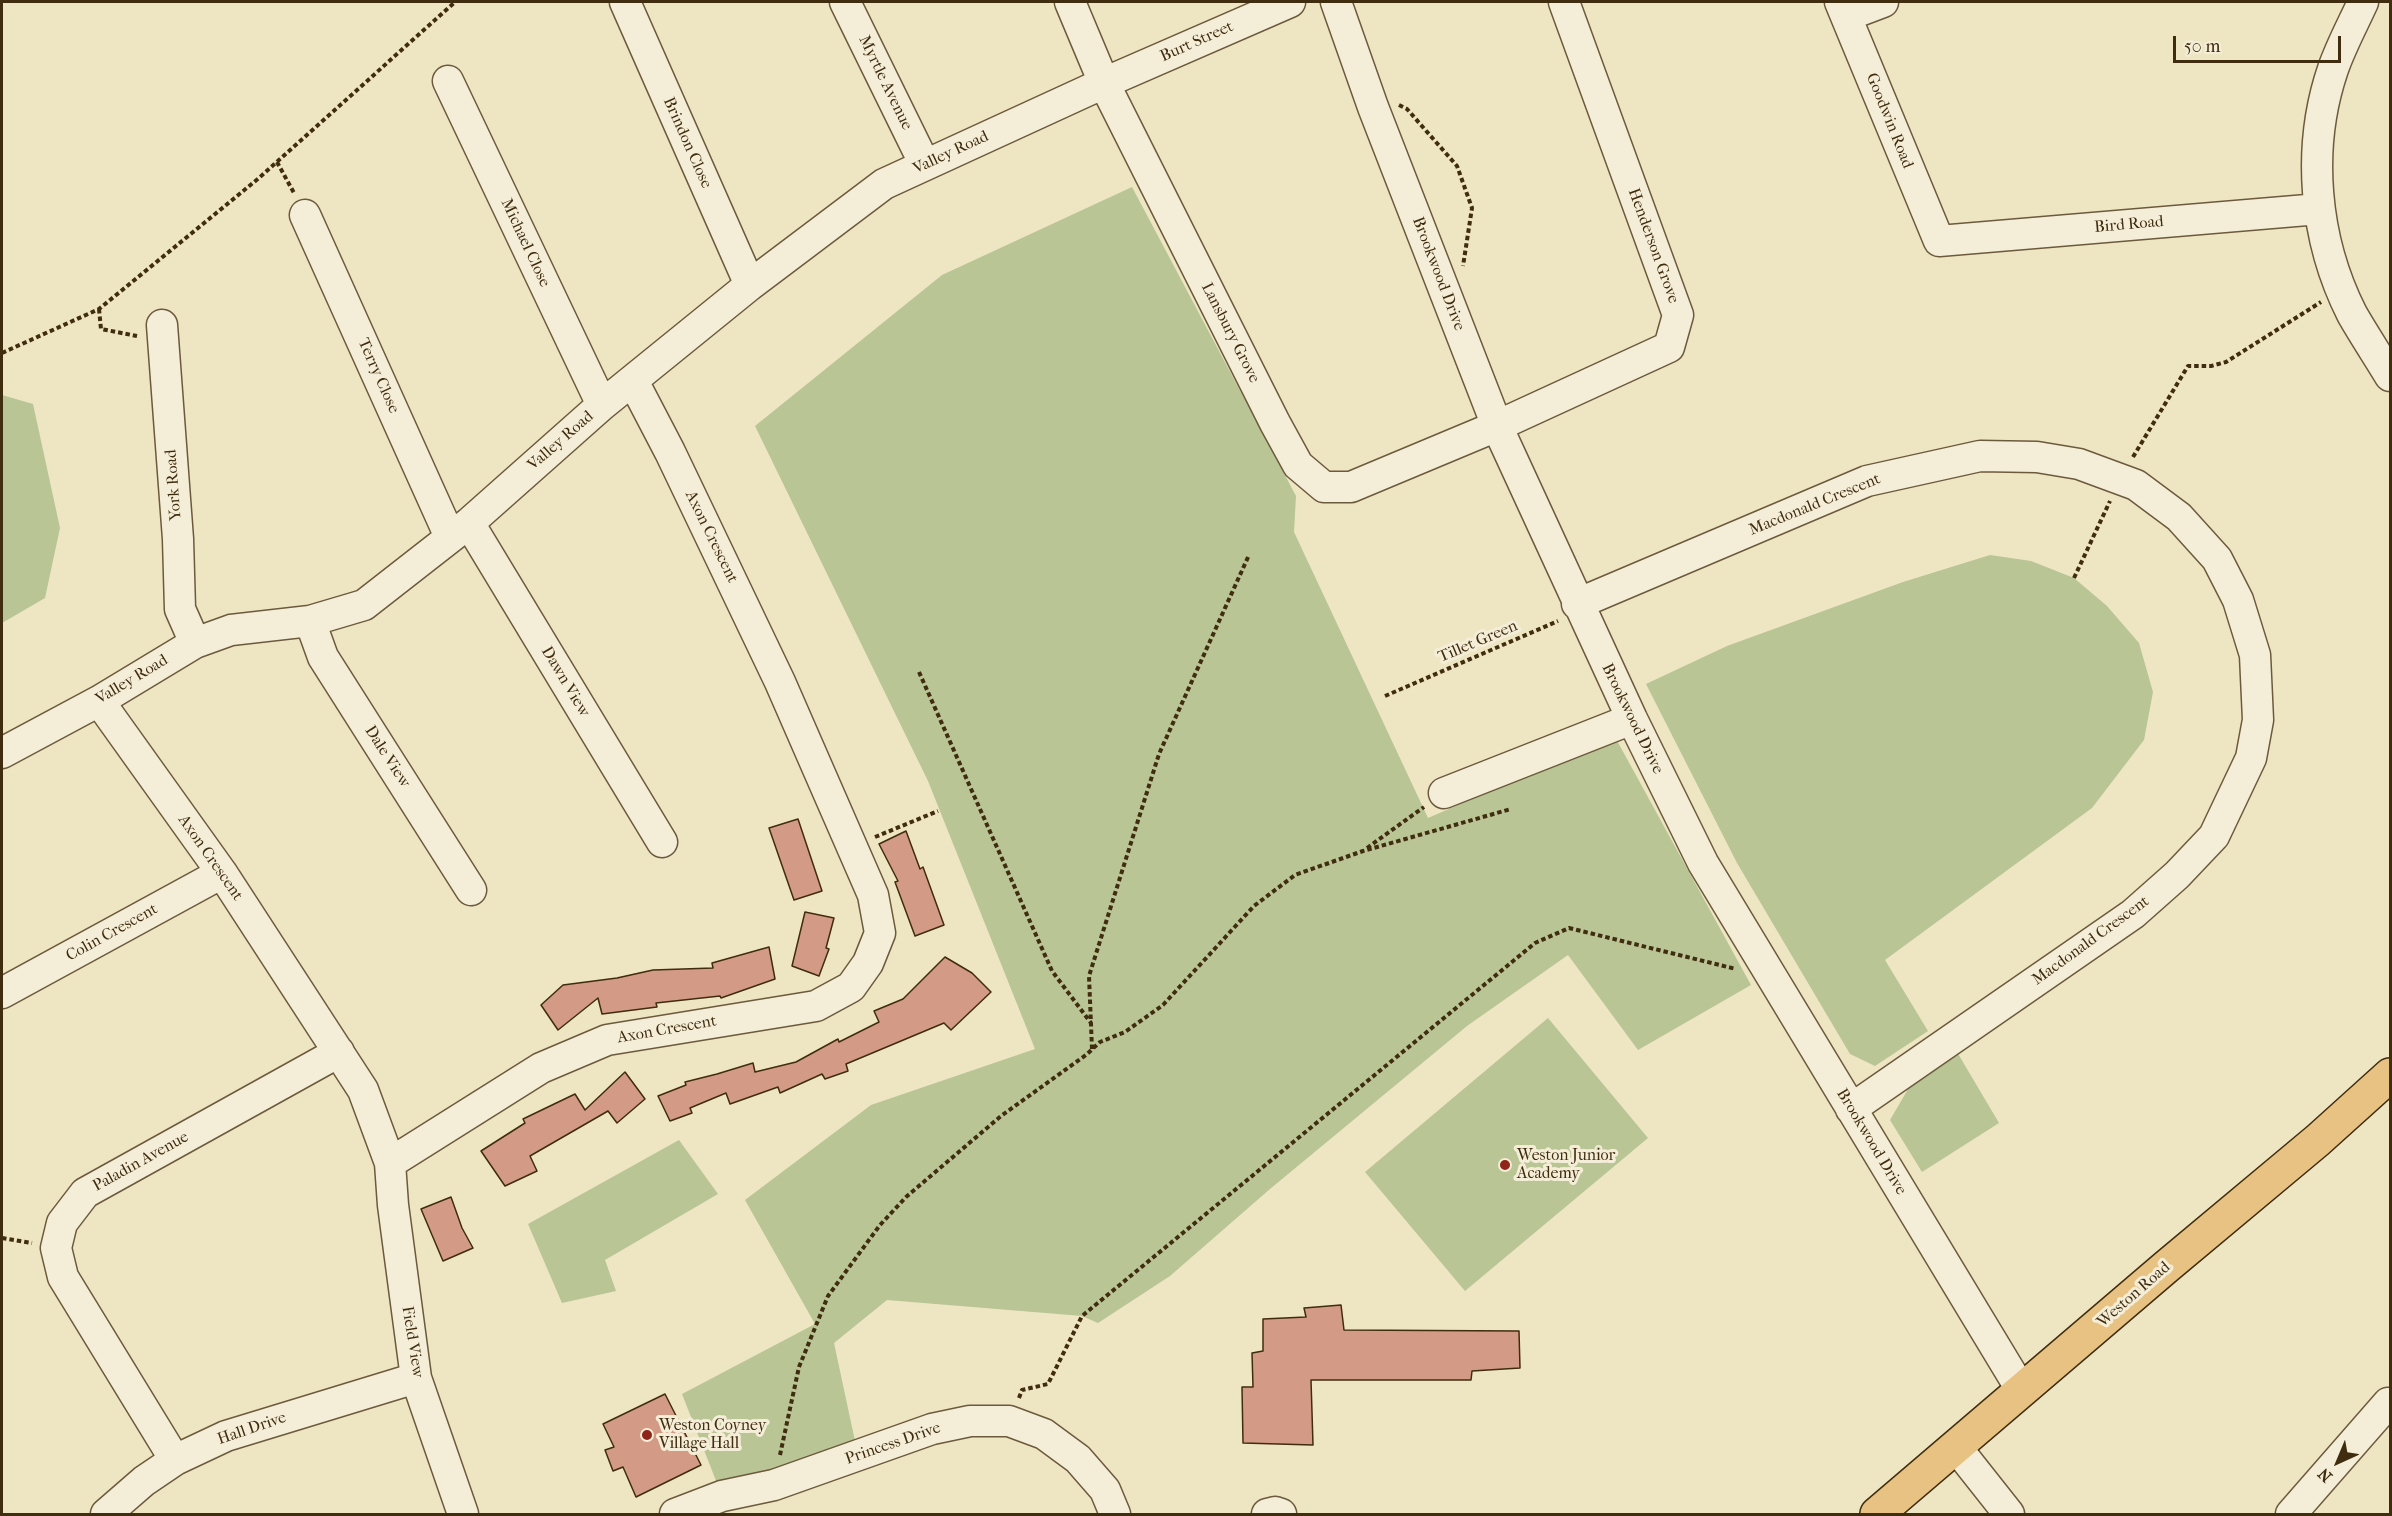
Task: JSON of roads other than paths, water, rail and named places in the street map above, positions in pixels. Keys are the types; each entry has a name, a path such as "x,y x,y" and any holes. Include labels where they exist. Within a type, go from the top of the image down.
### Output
{"highway":[{"name":"Weston Road","path":"1877,1515 2318,1140 2391,1075"}],"street":[{"name":"Brindon Close","path":"625,2 750,285"},
{"name":"Myrtle Avenue","path":"845,2 925,165"},
{"name":"Lansbury Grove","path":"1070,2 1104,83 1298,465 1324,488 1351,487 1497,426"},
{"name":"Burt Street","path":"1104,83 1290,2"},
{"name":"Brookwood Drive","path":"1336,2 1365,85 1497,426 1579,608 1703,863 2022,1391"},
{"name":"Henderson Grove","path":"1497,426 1669,347 1678,315 1563,2"},
{"path":"1843,9 1883,2"},
{"path":"2363,2 2333,69 2318,141 2316,173 2319,208 2330,255 2342,289 2352,314 2391,376"},
{"name":"Goodwin Road","path":"1843,9 1939,242"},
{"name":"Michael Close","path":"448,81 602,405"},
{"name":"Valley Road","path":"2,753 99,701 195,643 231,630 310,621 364,605 460,530 602,405 750,285 884,184 1104,83"},
{"name":"Bird Road","path":"1939,242 2319,208"},
{"name":"Terry Close","path":"305,215 460,530"},
{"name":"York Road","path":"162,325 178,539 180,609 195,643"},
{"name":"Axon Crescent","path":"99,701 222,873 363,1090 390,1163 541,1068 607,1040 816,1006 851,987 868,963 880,933 873,895 780,682 670,452 633,381"},
{"name":"Macdonald Crescent","path":"1579,608 1867,481 1980,456 2037,457 2079,464 2136,485 2180,517 2217,559 2238,600 2255,655 2258,720 2251,758 2237,792 2214,836 2177,875 2133,914 1851,1109"},
{"name":"Dawn View","path":"460,530 662,842"},
{"name":"Dale View","path":"310,621 323,657 471,890"},
{"path":"1444,793 1632,719"},
{"name":"Colin Crescent","path":"2,993 222,873"},
{"name":"Paladin Avenue","path":"175,1461 63,1277 56,1248 63,1223 85,1193 339,1052"},
{"name":"Field View","path":"390,1163 393,1205 416,1378 463,1515"},
{"name":"Hall Drive","path":"106,1515 144,1481 175,1461 226,1436 416,1378"},
{"path":"2291,1515 2388,1403"},
{"name":"Princess Drive","path":"675,1515 722,1496 774,1485 932,1428 970,1421 1009,1421 1044,1434 1078,1459 1105,1490 1114,1515"},
{"path":"1956,1447 2009,1515"},
{"path":"1268,1515 1275,1512 1281,1515"}],"place":[{"name":"Weston Junior Academy","path":"1505,1165"},
{"name":"Weston Coyney Village Hall","path":"647,1435"}]}
